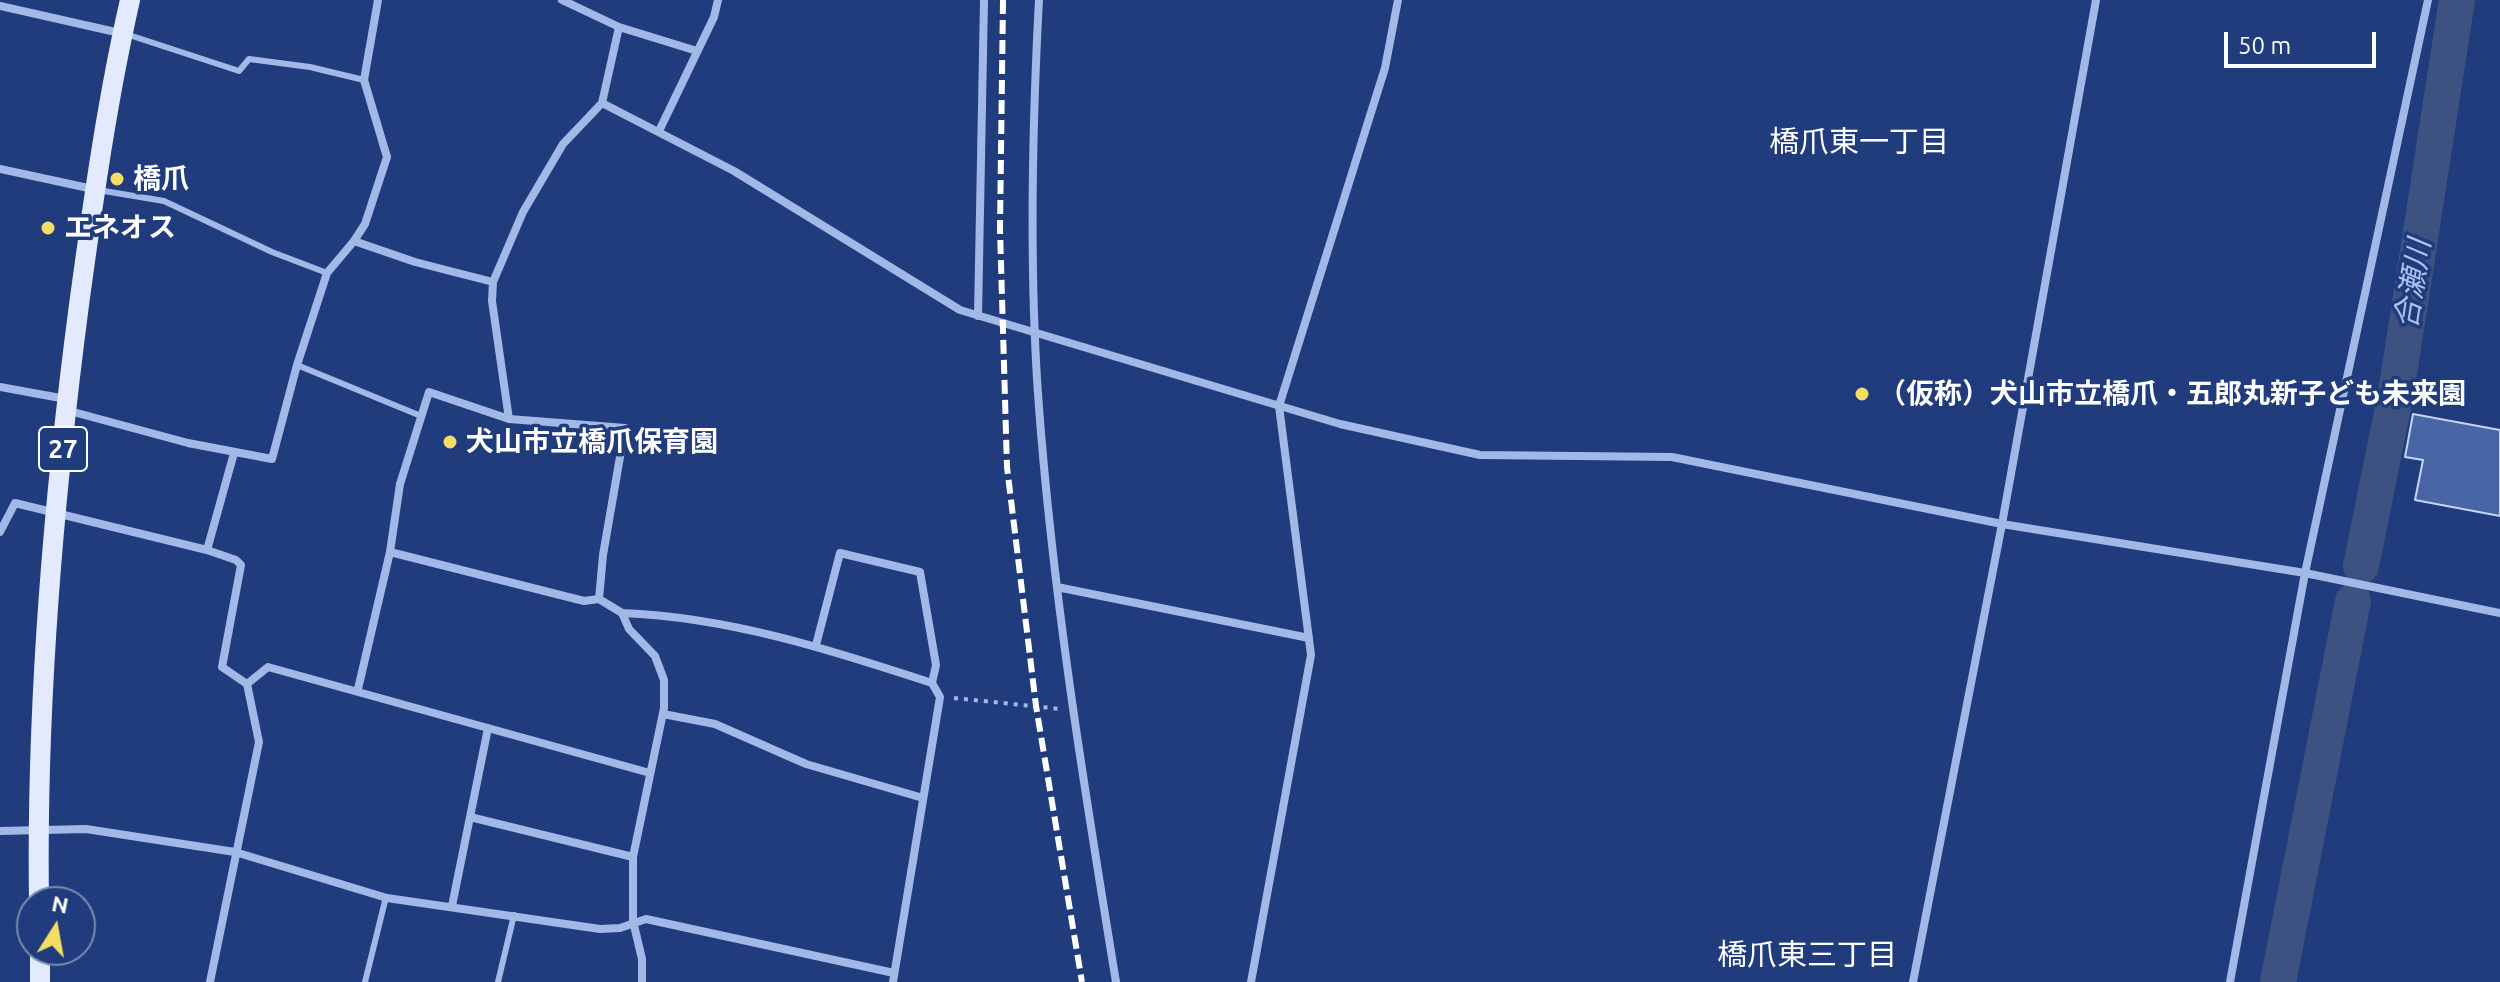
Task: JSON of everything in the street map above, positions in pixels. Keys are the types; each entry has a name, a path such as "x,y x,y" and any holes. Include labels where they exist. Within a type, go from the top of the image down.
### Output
{"main road":[{"name":"27","path":"39,886 41,684 66,405 105,115 130,0"}],"street":[{"path":"0,387 234,453 272,459 297,365 327,273 365,224 387,157 364,80 378,0"},
{"path":"562,0 619,27 697,51"},
{"path":"659,131 718,0"},
{"path":"978,316 984,0"},
{"path":"1039,0 1035,81 1035,336 1057,587 1116,982"},
{"path":"1251,982 1310,674 1309,638 1279,406 1385,68 1398,0"},
{"path":"1913,982 2002,524 2096,0"},
{"path":"2230,982 2305,573 2428,0"},
{"path":"0,6 122,33"},
{"path":"509,419 492,301 493,282 523,212 563,144 602,103 619,27"},
{"path":"602,103 734,171 960,310 1035,336 1340,424 1480,455 1672,457 2002,524 2305,573 2500,613"},
{"path":"0,169 95,190"},
{"path":"354,241 415,262 493,282"},
{"path":"358,689 390,552 400,484 429,392 509,419 625,428 603,555 599,599"},
{"path":"207,550 234,453"},
{"path":"0,532 15,503 207,550 236,560 241,565 222,667 247,684 259,742 210,982"},
{"path":"0,831 86,829 235,852 386,897 600,929 620,928 646,919 893,977 940,697 932,683 816,645 753,630 622,613 599,599 584,601 390,552"},
{"path":"816,645 840,553 920,572 936,665 932,683"},
{"path":"1057,587 1309,638"},
{"path":"622,613 629,629 655,656 665,694 633,857 633,921 642,959 642,982"},
{"path":"247,684 268,667 358,689 650,773"},
{"path":"663,714 715,724 806,764 923,798"},
{"path":"452,906 488,728"},
{"path":"470,817 633,857"}],"lane":[{"path":"122,33 239,71 249,59 310,67 364,80"},
{"path":"95,190 164,201 272,252 327,273"},
{"path":"297,365 421,416"},
{"path":"365,982 386,897"},
{"path":"498,982 514,915"}],"path":[{"path":"940,697 1074,712"}],"building":[{"path":"2413,414 2500,430 2500,516 2415,500 2423,460 2405,457"}],"waterway":[{"name":"合瀬川","path":"2361,566 2396,393 2457,0"},
{"name":"合瀬川","path":"2278,982 2353,601"}],"railway":[{"path":"1003,0 1000,229 1007,467 1036,706 1082,982"}],"place":[{"name":"橋爪","path":"117,179"},
{"name":"エネオス","path":"48,228"},
{"name":"（仮称）犬山市立橋爪・五郎丸新子ども未来園","path":"1862,394"},
{"name":"犬山市立橋爪保育園","path":"450,442"}],"district":[{"name":"橋爪東一丁目","path":"1859,142"},
{"name":"橋爪東三丁目","path":"1807,955"}]}
